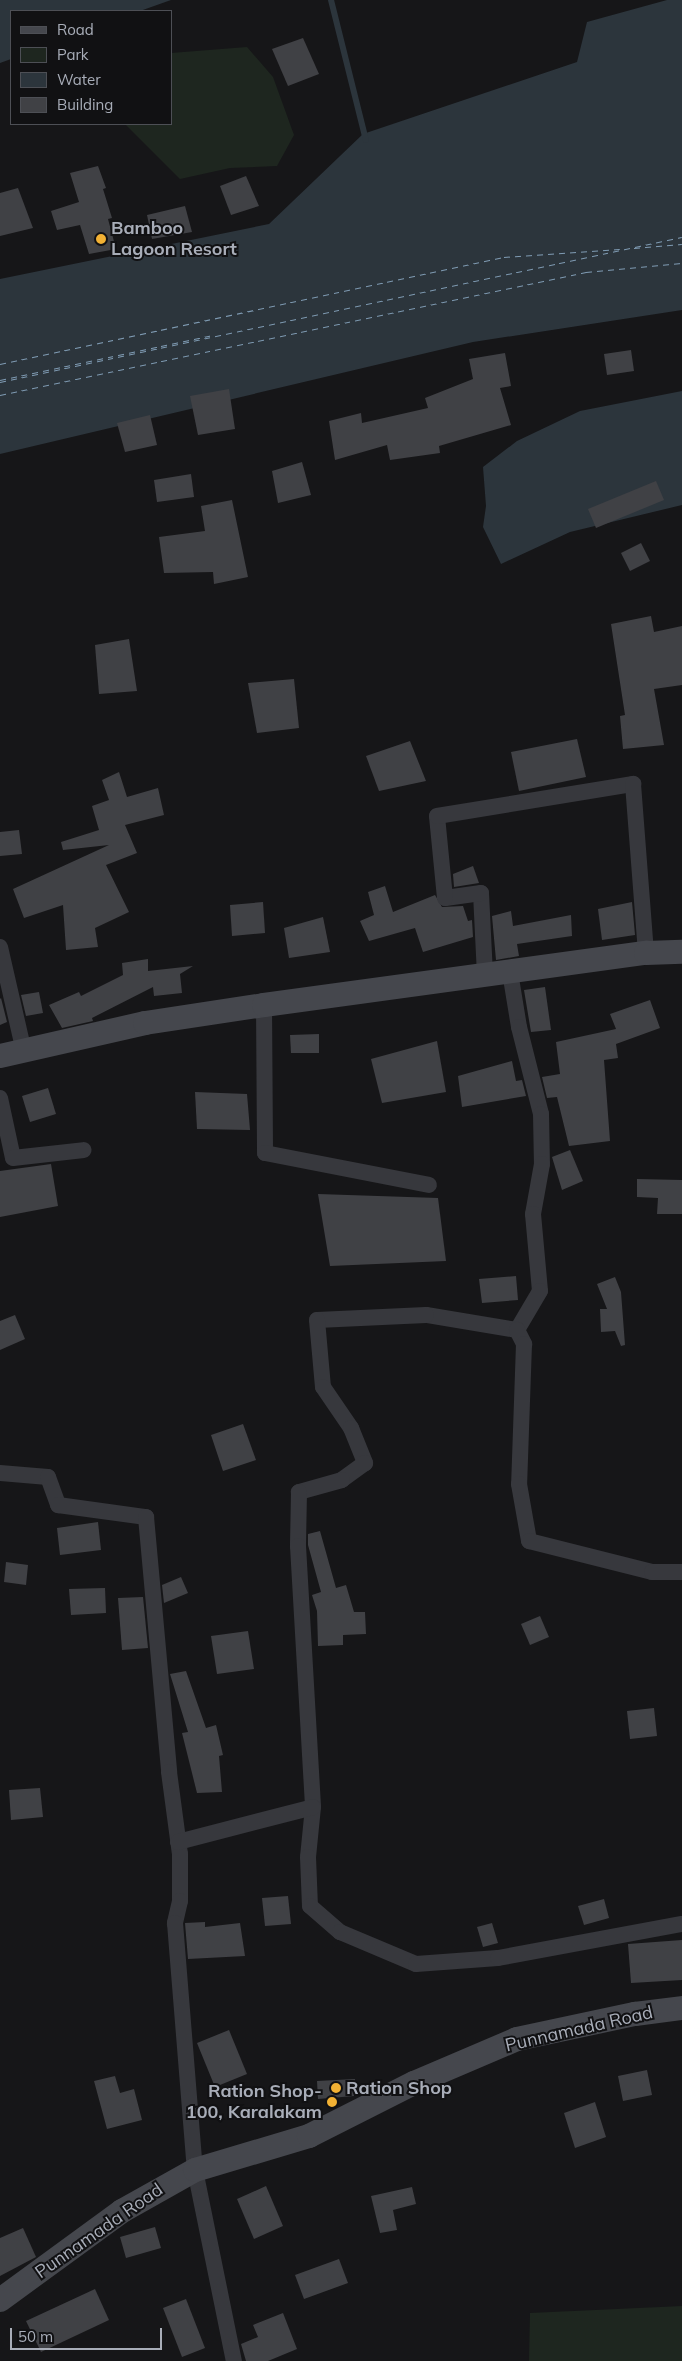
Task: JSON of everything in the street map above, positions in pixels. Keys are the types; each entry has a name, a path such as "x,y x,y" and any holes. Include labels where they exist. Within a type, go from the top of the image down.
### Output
{"main road":[{"path":"0,1056 145,1023 646,953 682,952"},
{"name":"Punnamada Road","path":"0,2300 122,2211 195,2170 309,2136 414,2083 517,2040 635,2014 682,2008"}],"street":[{"path":"485,975 481,893 445,898 437,816 633,784 646,953"},
{"path":"0,947 24,1052"},
{"path":"510,972 519,1027 541,1114 542,1164 533,1214 540,1291 517,1330"},
{"path":"264,1005 265,1153 429,1185"},
{"path":"0,1098 13,1158 84,1150"},
{"path":"517,1330 426,1315 317,1320 323,1387 351,1428 366,1463 342,1480 299,1492 298,1546 314,1806 308,1857 310,1906 340,1932 416,1964 498,1958 682,1924"},
{"path":"517,1330 524,1344 519,1484 529,1541 652,1572 682,1572"},
{"path":"0,1473 48,1477 58,1505 146,1516 178,1842 180,1902 175,1923 176,1950 181,1971 195,2170 234,2361"},
{"path":"178,1842 314,1806"}],"green space":[{"path":"247,47 273,77 294,135 277,166 230,168 180,179 126,125 172,125 172,53"},
{"path":"682,2306 682,2361 529,2361 530,2313"}],"water":[{"path":"0,0 171,0 143,10 10,10 10,59 0,63"},
{"path":"667,0 682,0 682,310 473,342 0,454 0,279 269,224 363,134 577,62 587,22"},
{"path":"682,391 682,505 570,532 501,564 483,527 486,506 483,467 517,441 580,411"}],"building":[{"path":"303,38 319,74 288,86 272,49"},
{"path":"98,166 106,188 103,189 112,218 108,219 116,249 89,254 80,225 57,230 51,211 79,202 70,173"},
{"path":"246,176 259,206 231,215 220,186"},
{"path":"18,188 33,228 0,236 0,193"},
{"path":"185,206 192,232 152,239 147,215"},
{"path":"631,350 634,371 607,375 604,354"},
{"path":"505,353 511,386 500,388 511,425 439,446 440,453 390,460 387,445 335,460 329,421 361,413 362,423 428,408 425,398 473,379 469,359"},
{"path":"229,389 235,429 198,435 190,396"},
{"path":"150,415 157,445 125,452 117,423"},
{"path":"302,462 311,495 278,503 272,471"},
{"path":"191,474 194,497 157,502 154,480"},
{"path":"656,481 664,500 596,528 588,509"},
{"path":"232,500 248,577 214,584 213,572 164,573 159,537 205,531 201,506"},
{"path":"641,543 650,561 630,571 621,553"},
{"path":"651,616 654,632 682,626 682,685 654,689 664,745 623,749 620,716 625,715 611,624"},
{"path":"129,639 137,691 99,694 95,645"},
{"path":"294,679 299,728 257,733 248,683"},
{"path":"577,739 586,777 519,791 511,752"},
{"path":"410,741 426,781 379,791 366,756"},
{"path":"119,772 127,797 158,788 164,815 125,825 137,853 106,865 129,912 95,928 98,947 66,950 63,905 24,918 13,889 109,845 63,850 61,842 99,830 92,806 109,800 102,780"},
{"path":"19,830 22,854 0,856 0,832"},
{"path":"473,866 479,883 454,887 453,874"},
{"path":"385,886 393,912 435,895 442,907 463,906 468,921 472,920 473,937 423,952 415,928 369,941 360,921 374,915 368,892"},
{"path":"263,902 265,933 232,936 230,905"},
{"path":"632,902 635,935 602,940 598,909"},
{"path":"511,911 513,926 571,915 572,936 517,944 519,956 496,960 492,916"},
{"path":"323,917 330,952 289,958 284,928"},
{"path":"148,959 148,971 193,966 180,974 182,993 154,996 153,987 92,1018 93,1021 62,1028 49,1005 79,992 81,996 123,975 122,963"},
{"path":"545,987 551,1030 531,1032 524,990"},
{"path":"39,992 43,1013 26,1016 21,995"},
{"path":"0,999 7,1022 0,1025"},
{"path":"650,1000 660,1028 616,1044 618,1058 604,1060 610,1141 569,1146 557,1097 547,1098 542,1077 560,1074 556,1042 616,1029 610,1014"},
{"path":"319,1034 319,1053 291,1053 290,1035"},
{"path":"437,1041 446,1092 382,1103 371,1059"},
{"path":"512,1061 516,1081 522,1080 526,1096 462,1107 458,1076"},
{"path":"48,1088 56,1114 30,1122 22,1096"},
{"path":"195,1092 247,1094 250,1130 197,1129"},
{"path":"570,1150 583,1181 562,1190 552,1157"},
{"path":"51,1164 58,1206 0,1217 0,1171"},
{"path":"637,1179 682,1180 682,1214 657,1214 658,1198 637,1197"},
{"path":"318,1194 438,1198 446,1261 330,1266"},
{"path":"516,1276 518,1300 482,1303 479,1279"},
{"path":"615,1277 621,1292 625,1345 621,1346 615,1331 601,1332 600,1309 607,1309 597,1284"},
{"path":"15,1315 25,1339 0,1350 0,1321"},
{"path":"243,1424 256,1460 223,1471 211,1435"},
{"path":"98,1522 101,1550 60,1555 57,1528"},
{"path":"320,1531 336,1588 346,1585 354,1612 365,1612 366,1634 343,1635 343,1645 318,1646 317,1611 312,1595 321,1592 308,1545 308,1534"},
{"path":"6,1562 28,1565 26,1585 4,1582"},
{"path":"181,1577 188,1593 164,1603 162,1585"},
{"path":"105,1588 106,1613 71,1615 69,1589"},
{"path":"143,1597 148,1648 122,1650 118,1598"},
{"path":"540,1616 549,1637 530,1645 521,1624"},
{"path":"248,1631 254,1669 217,1674 211,1636"},
{"path":"186,1671 206,1728 216,1725 223,1755 219,1756 222,1792 197,1793 182,1733 188,1732 170,1674"},
{"path":"654,1708 657,1736 630,1739 627,1711"},
{"path":"40,1788 43,1817 11,1820 9,1790"},
{"path":"288,1896 291,1924 265,1926 262,1898"},
{"path":"604,1899 609,1918 584,1925 578,1906"},
{"path":"205,1922 205,1927 240,1923 245,1956 188,1959 185,1923"},
{"path":"492,1923 498,1943 483,1947 477,1927"},
{"path":"682,1940 682,1980 631,1983 628,1944"},
{"path":"229,2030 247,2074 215,2087 197,2043"},
{"path":"647,2070 652,2095 623,2101 618,2076"},
{"path":"115,2076 120,2093 134,2089 142,2120 107,2129 94,2081"},
{"name":"Ration Shop","path":"355,2079 354,2096 318,2099 317,2081"},
{"path":"595,2102 606,2137 575,2148 564,2113"},
{"path":"266,2186 283,2226 254,2239 237,2199"},
{"path":"412,2187 416,2204 393,2210 397,2230 380,2233 371,2196"},
{"path":"155,2227 161,2248 126,2258 120,2237"},
{"path":"23,2228 36,2257 0,2276 0,2238"},
{"path":"339,2259 348,2283 304,2299 295,2275"},
{"path":"95,2289 109,2320 41,2352 26,2321"},
{"path":"186,2299 205,2348 182,2357 163,2308"},
{"path":"283,2313 297,2349 268,2361 246,2361 241,2344 258,2337 253,2325"}],"waterway":[{"path":"331,0 366,140"}],"ferry route":[{"path":"0,382 682,237"},
{"path":"634,248 682,244"},
{"path":"0,364 504,257 620,249"},
{"path":"0,395 586,272 682,263"},
{"path":"0,380 214,335"}],"place":[{"name":"Bamboo Lagoon Resort","path":"101,239"},
{"name":"Ration Shop","path":"336,2088"},
{"name":"Ration Shop- 100, Karalakam","path":"332,2102"}]}
